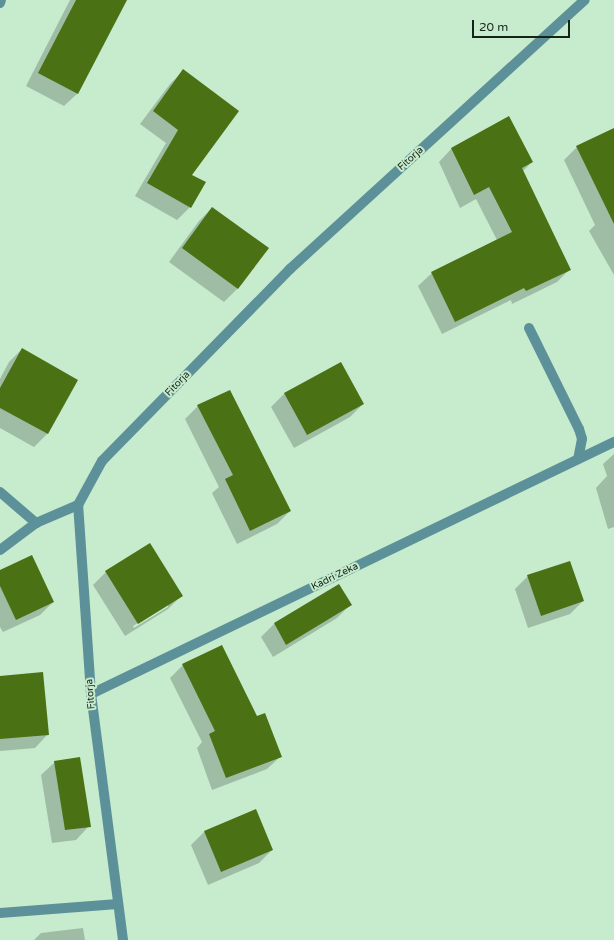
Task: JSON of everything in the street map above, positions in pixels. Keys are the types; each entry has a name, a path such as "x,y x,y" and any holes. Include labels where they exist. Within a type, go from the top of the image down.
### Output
{"street":[{"name":"Fitorja","path":"123,940 91,694 78,505 102,461 290,269 585,0"},
{"path":"528,328 582,439 578,459"},
{"name":"Kadri Zeka","path":"91,694 614,442"},
{"path":"0,492 36,523"},
{"path":"0,550 36,523 78,505"},
{"path":"0,913 118,904"}],"building":[{"path":"76,0 127,0 78,94 38,73"},
{"path":"183,69 239,111 192,175 206,182 191,208 147,183 178,130 153,111"},
{"path":"509,116 533,162 522,168 571,270 526,291 524,288 455,322 431,272 512,232 489,187 474,195 451,148"},
{"path":"614,128 614,224 576,146"},
{"path":"212,207 269,248 238,289 182,248"},
{"path":"22,348 78,380 48,434 0,408 0,388"},
{"path":"341,362 364,404 307,435 284,393"},
{"path":"230,390 291,511 250,531 225,479 233,475 197,405"},
{"path":"150,543 183,596 138,624 105,571"},
{"path":"32,555 54,602 16,620 0,586 0,570"},
{"path":"570,561 584,601 541,616 527,575"},
{"path":"339,584 352,605 286,645 274,623"},
{"path":"222,645 257,716 265,713 282,757 226,778 209,734 215,731 182,664"},
{"path":"43,672 49,735 0,739 0,676"},
{"path":"80,757 91,827 65,830 54,761"},
{"path":"256,809 273,850 221,872 204,831"}]}
